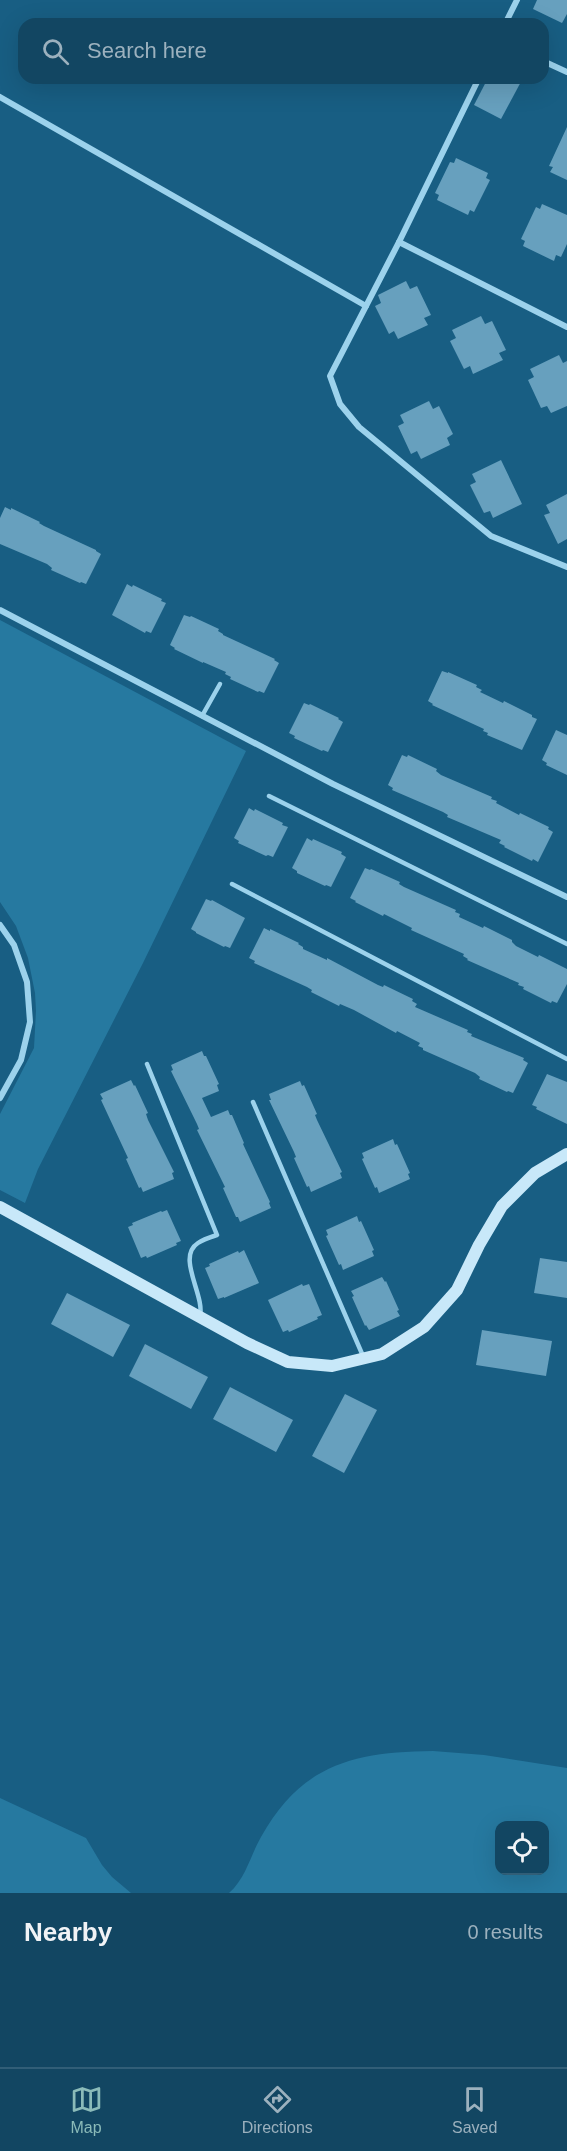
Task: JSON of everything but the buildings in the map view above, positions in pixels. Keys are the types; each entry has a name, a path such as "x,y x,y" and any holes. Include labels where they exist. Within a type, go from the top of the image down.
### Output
{"street":[{"path":"508,18 517,0"},
{"path":"549,64 567,72"},
{"path":"476,84 330,376 340,404 359,427 491,536 567,567"},
{"path":"0,97 366,306"},
{"path":"399,242 567,327"},
{"path":"0,610 333,784 567,897"},
{"path":"0,926 14,945 27,982 30,1022 21,1060 0,1098"},
{"path":"0,1207 247,1343 288,1362 332,1366 382,1354 424,1327 457,1290 502,1206 535,1173 567,1154"}],"lane":[{"path":"202,716 220,684"},
{"path":"269,796 567,944"},
{"path":"232,884 567,1059"},
{"path":"147,1065 216,1235 198,1243 190,1257 190,1266 201,1301 200,1317"},
{"path":"253,1102 364,1358"}],"shaded area":[{"path":"0,620 246,751 143,963 38,1169 25,1203 0,1190 0,1114 34,1048 36,1011 28,958 16,926 0,902"},
{"path":"433,1751 484,1755 567,1768 567,1893 229,1893 240,1881 261,1837 277,1812 294,1793 313,1778 333,1767 355,1759"},
{"path":"0,1798 86,1838 102,1865 131,1893 0,1893"}]}
